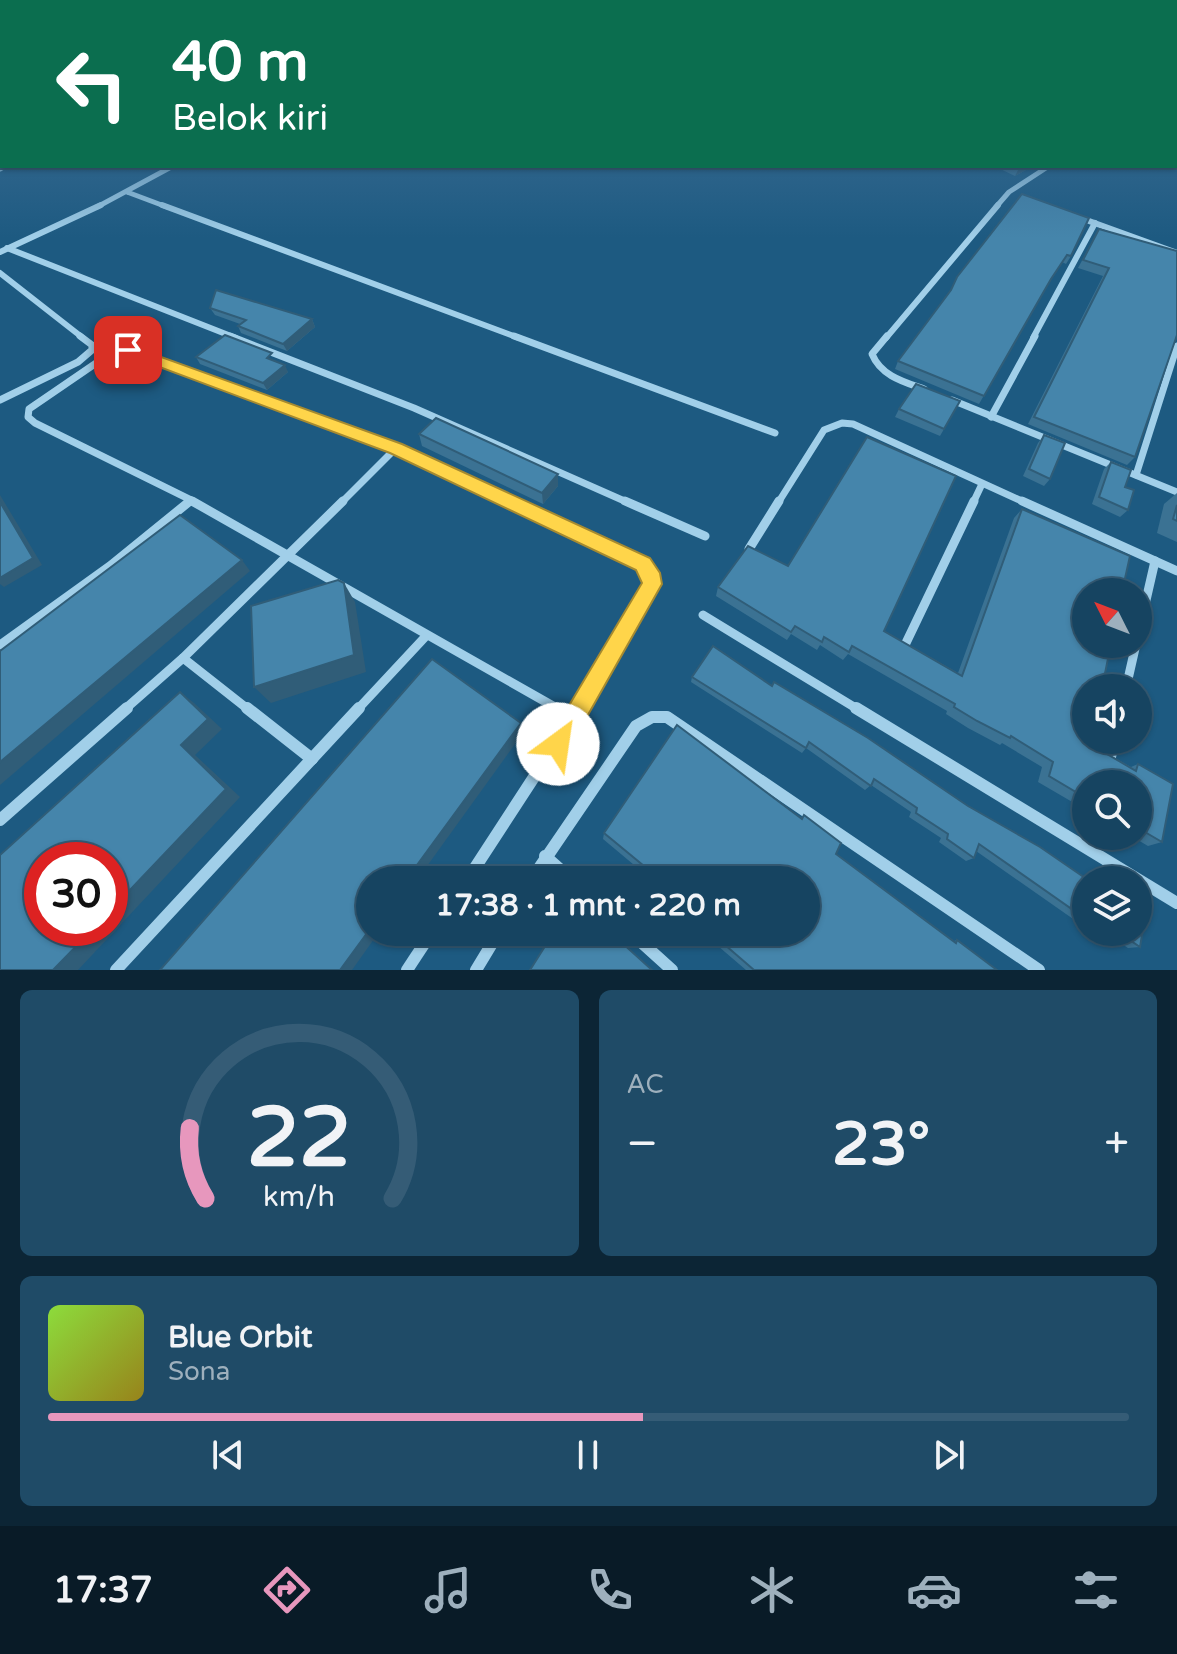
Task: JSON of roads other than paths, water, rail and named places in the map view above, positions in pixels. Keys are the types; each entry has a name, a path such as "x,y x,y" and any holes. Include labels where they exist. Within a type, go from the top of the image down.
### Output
{"street":[{"path":"152,168 153,177"},
{"path":"4,250 127,192 169,168"},
{"path":"1037,168 1042,170"},
{"path":"1046,168 1009,192 872,354 876,364 886,372 991,417 1177,492"},
{"path":"127,192 775,433"},
{"path":"1009,192 1024,197"},
{"path":"1066,213 1177,253"},
{"path":"991,417 1095,223"},
{"path":"4,250 414,408 705,536"},
{"path":"0,273 92,345 92,350 78,362 0,400"},
{"path":"1136,475 1177,346"},
{"path":"476,866 574,718 652,584 650,573 638,560 396,448 128,350 105,357 29,409 30,421 191,500 574,718"},
{"path":"749,549 824,430 831,425 853,424 1177,571"},
{"path":"0,820 183,658 396,448"},
{"path":"905,645 982,484"},
{"path":"0,645 110,566 191,500"},
{"path":"1151,578 1155,561"},
{"path":"703,615 1177,903"},
{"path":"116,970 426,636"},
{"path":"183,658 312,759"},
{"path":"539,866 636,726 652,717 667,717 1039,970"},
{"path":"545,856 556,866"},
{"path":"407,970 423,946"},
{"path":"476,970 491,946"},
{"path":"645,946 672,970"}]}
